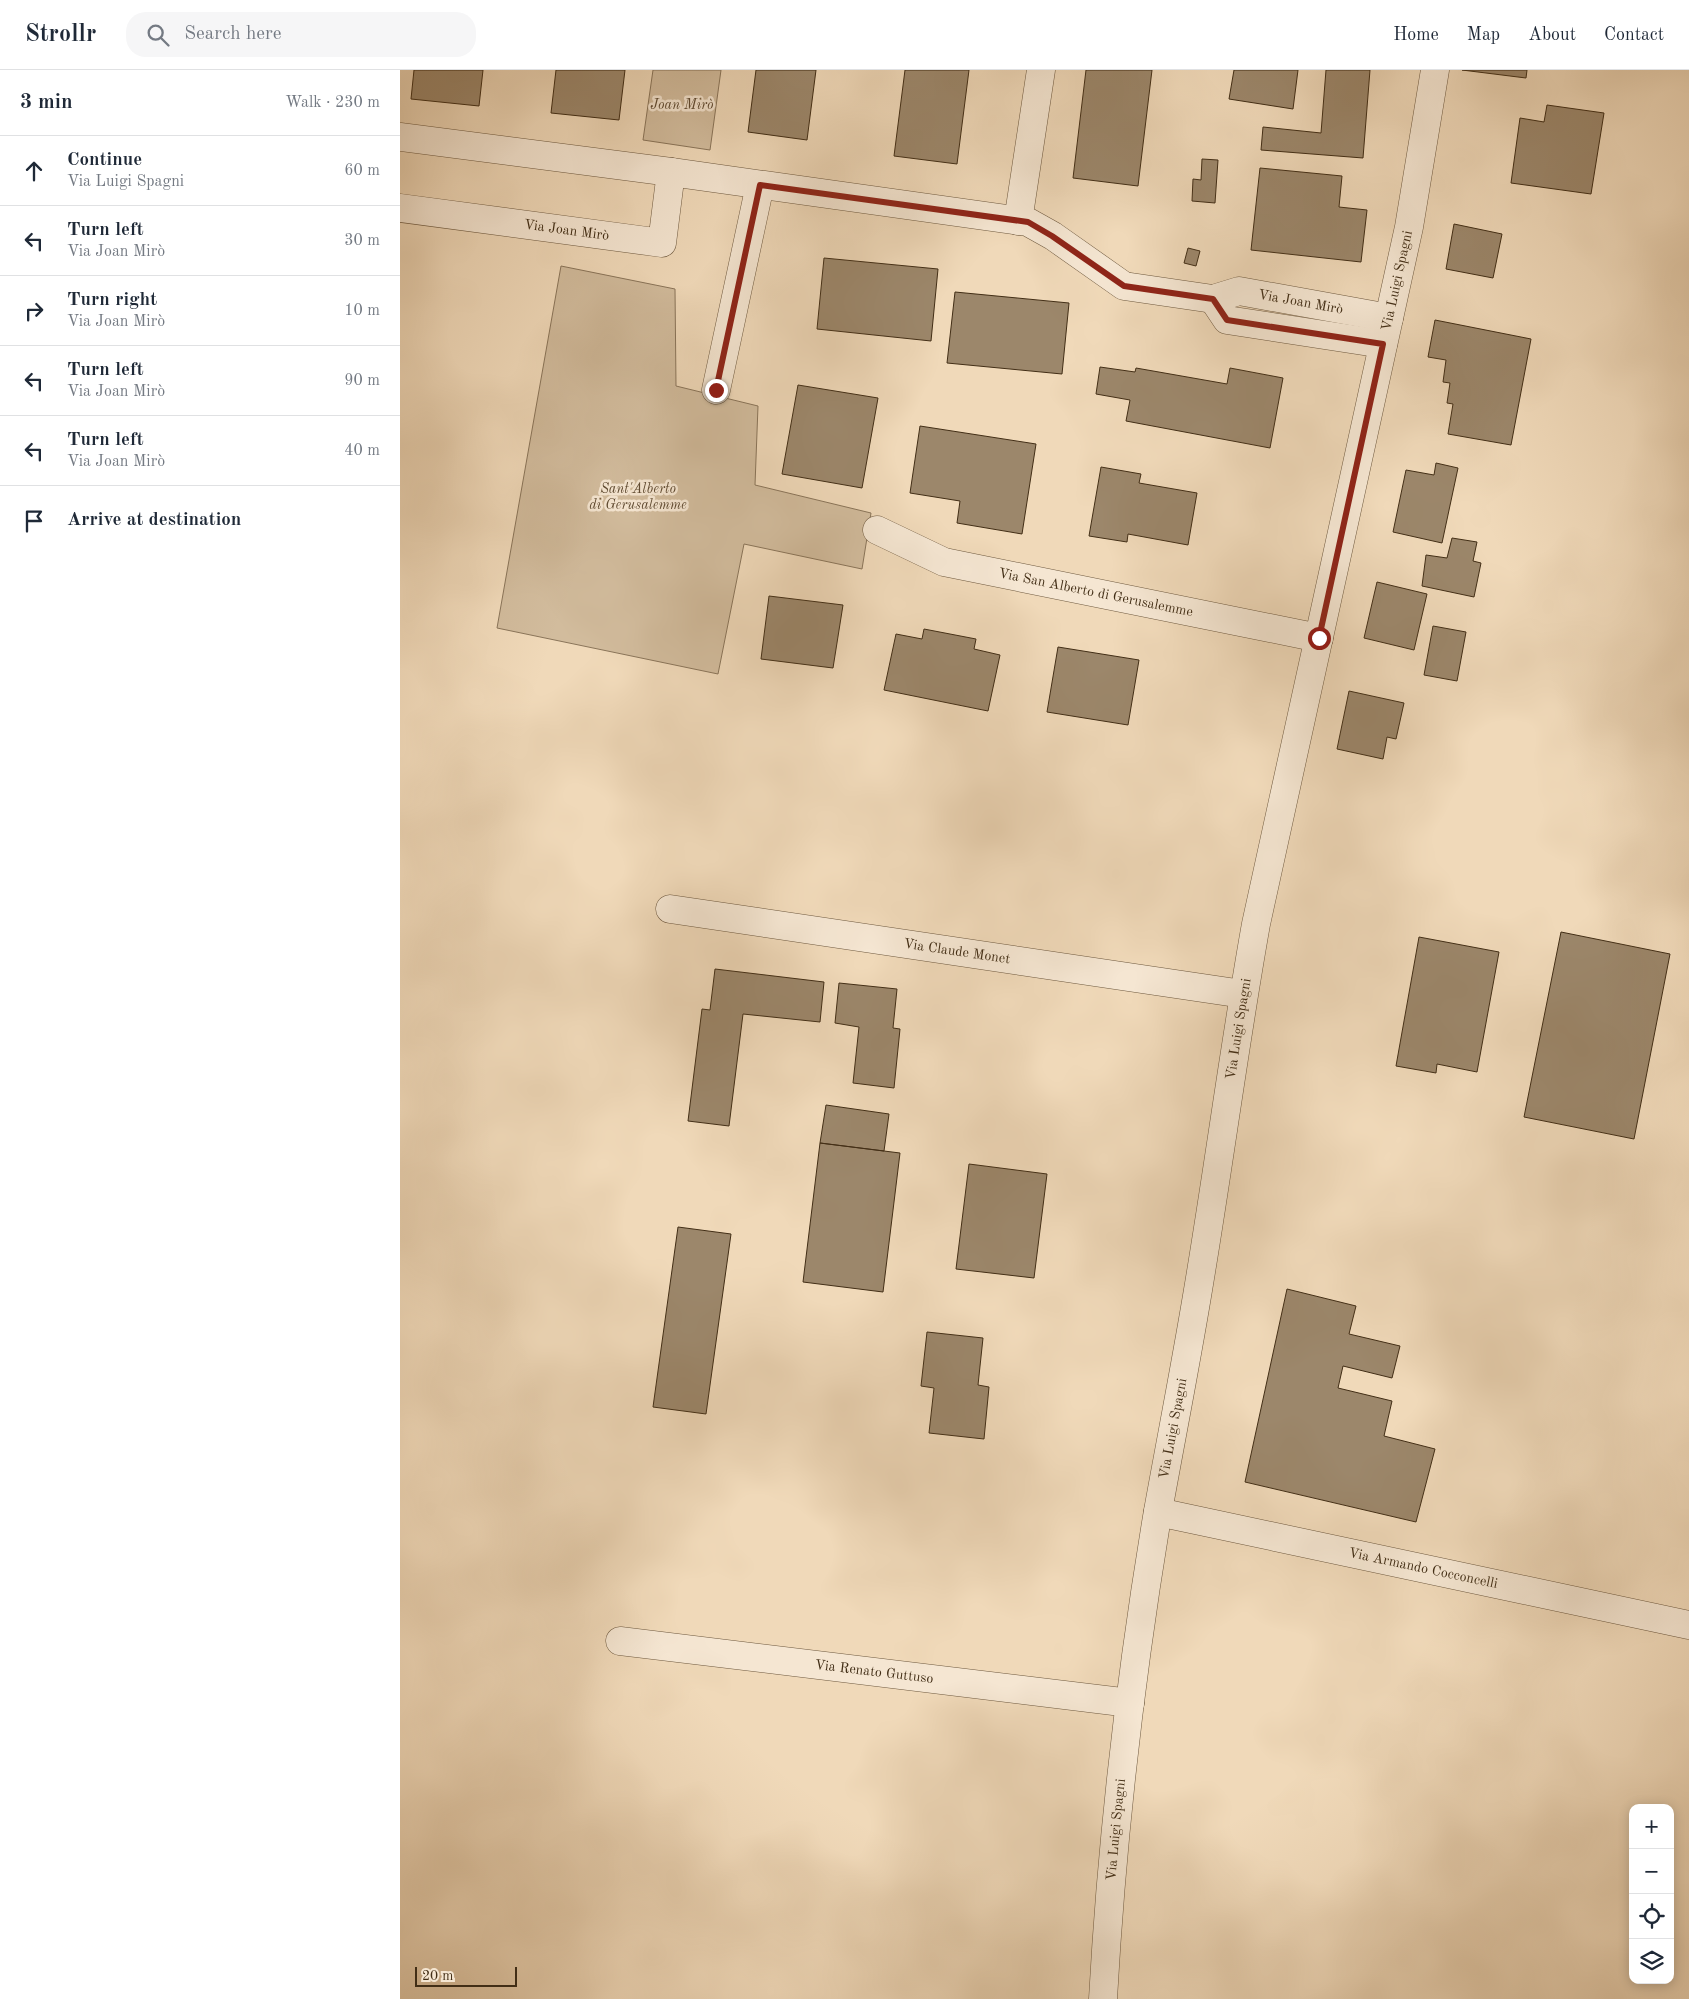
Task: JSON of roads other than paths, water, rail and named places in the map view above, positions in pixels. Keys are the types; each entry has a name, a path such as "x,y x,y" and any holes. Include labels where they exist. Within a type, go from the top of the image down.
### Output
{"street":[{"path":"1018,221 1041,70"},
{"name":"Via Luigi Spagni","path":"1103,1999 1108,1909 1130,1703 1158,1512 1198,1294 1243,994 1256,924 1409,228 1435,70"},
{"name":"Via Joan Mirò","path":"400,136 1028,222 1052,236 1124,286 1213,299 1227,320 1386,331"},
{"name":"Via Joan Mirò","path":"400,208 662,243 671,172"},
{"path":"716,390 760,185"},
{"name":"Via San Alberto di Gerusalemme","path":"877,530 944,562 1319,638"},
{"name":"Via Claude Monet","path":"670,909 1243,994"},
{"name":"Via Armando Cocconcelli","path":"1158,1512 1689,1626"},
{"name":"Via Renato Guttuso","path":"620,1641 1130,1703"}],"park label":[{"name":"Joan Mirò","path":"682,105"},
{"name":"Sant'Alberto di Gerusalemme","path":"638,498"}]}
